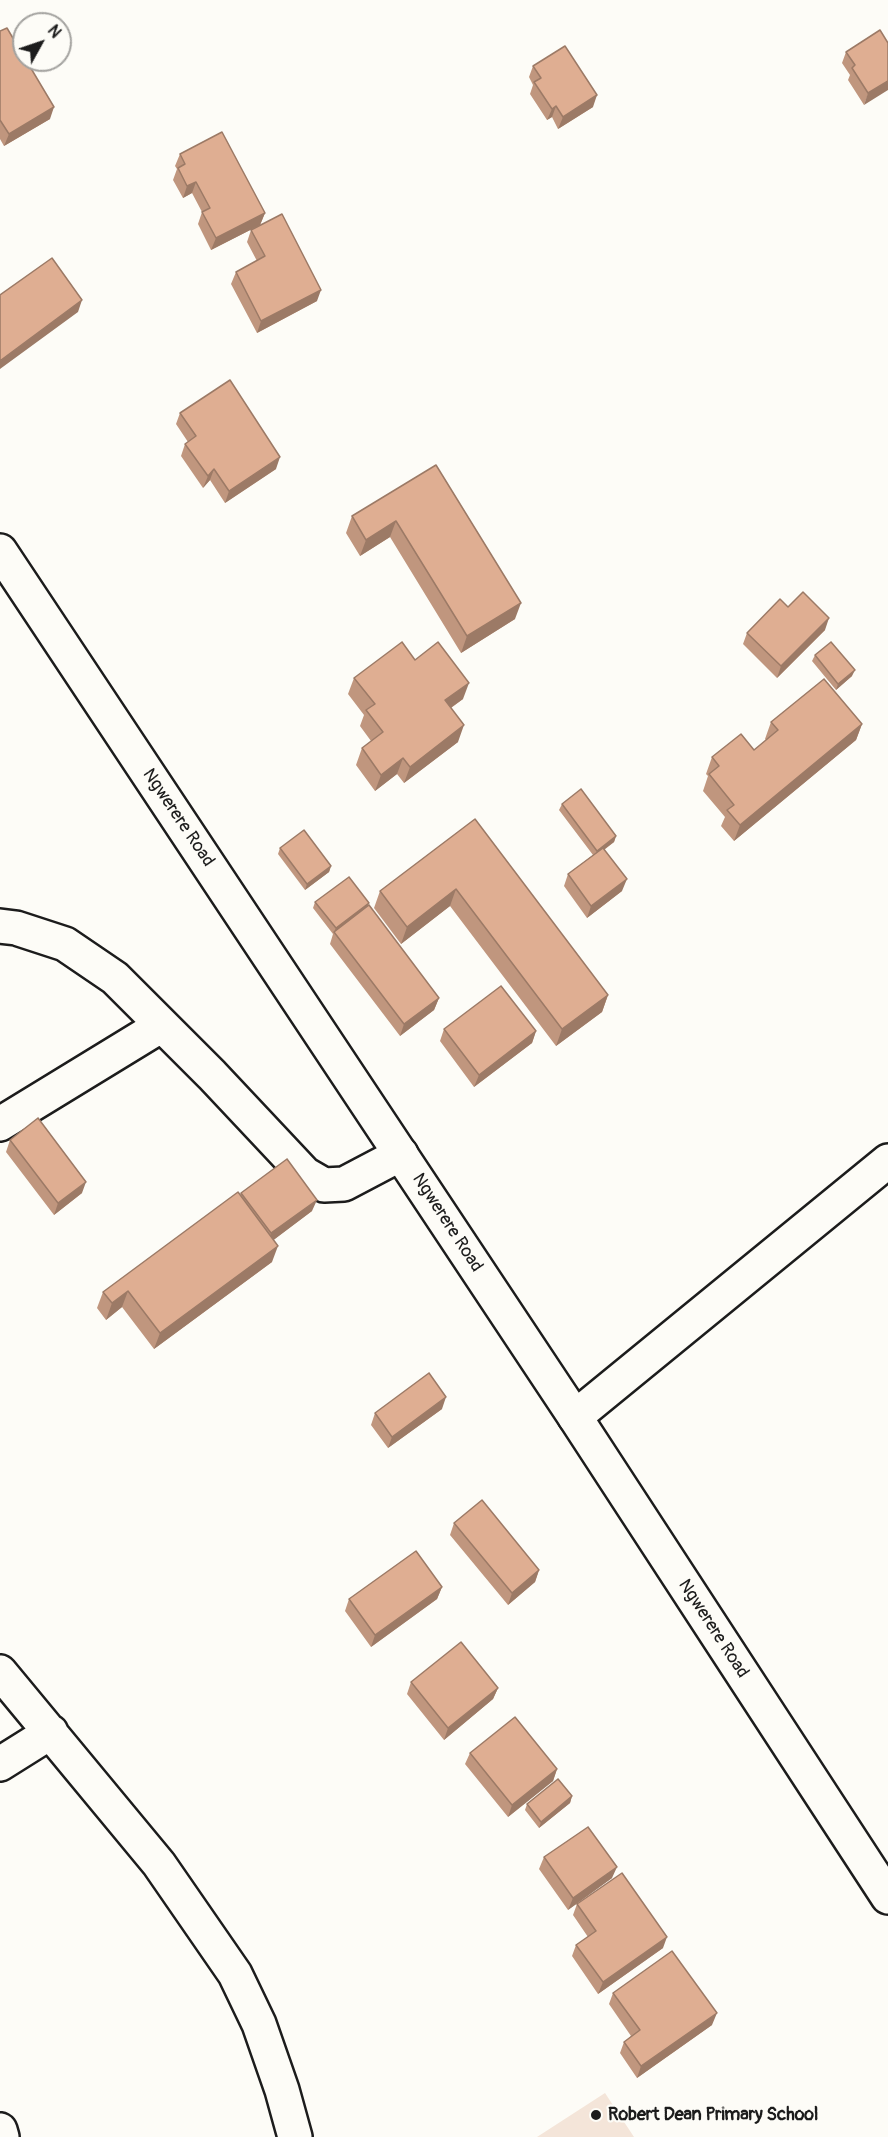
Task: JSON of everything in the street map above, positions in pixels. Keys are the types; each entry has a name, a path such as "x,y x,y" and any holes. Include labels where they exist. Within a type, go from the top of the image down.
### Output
{"street":[{"name":"Ngwerere Road","path":"0,551 575,1417 888,1897"},
{"path":"0,926 16,928 65,944 115,978 305,1174 324,1185 344,1184 401,1154"},
{"path":"0,1124 162,1025"},
{"path":"575,1417 888,1161"},
{"path":"0,1672 159,1864 236,1974 259,2024 296,2137"},
{"path":"0,1764 51,1732"},
{"path":"0,2130 2,2137"}],"shaded area":[{"name":"Robert Dean Primary School","path":"605,2093 634,2137 537,2137"}],"building":[{"path":"7,28 12,37 12,72 33,72 54,107 9,134 0,120 0,31"},
{"path":"880,30 888,43 888,81 868,93 852,68 855,65 846,52"},
{"path":"565,46 597,95 563,117 556,106 552,109 534,82 541,78 533,66"},
{"path":"222,132 265,213 216,238 202,212 210,208 196,182 187,186 178,168 185,164 180,154"},
{"path":"282,214 321,290 261,321 236,272 265,256 251,230"},
{"path":"52,258 82,300 0,361 0,295"},
{"path":"230,380 280,457 229,491 214,469 208,476 185,444 196,436 180,413"},
{"path":"436,465 521,603 467,636 396,521 366,540 352,516"},
{"path":"803,592 829,618 781,666 747,633 780,599 788,607"},
{"path":"402,642 415,660 438,642 469,683 445,700 464,725 410,767 403,758 381,775 362,748 383,732 366,710 375,704 354,678"},
{"path":"831,642 855,670 838,684 815,655"},
{"path":"824,679 862,724 740,825 727,810 734,805 709,774 719,766 712,757 741,734 754,750 778,730 771,722"},
{"path":"581,789 616,836 597,851 562,804"},
{"path":"475,819 608,995 562,1029 456,889 407,927 380,891"},
{"path":"304,830 331,866 307,884 280,848"},
{"path":"603,848 627,879 591,906 568,874"},
{"path":"349,877 369,903 336,928 315,902"},
{"path":"369,905 439,998 404,1024 334,932"},
{"path":"501,986 536,1031 479,1075 444,1029"},
{"path":"38,1118 86,1182 58,1203 10,1140"},
{"path":"287,1159 317,1200 271,1233 241,1193"},
{"path":"238,1192 278,1246 160,1333 128,1291 112,1303 103,1292"},
{"path":"429,1373 446,1397 392,1437 375,1413"},
{"path":"482,1500 539,1570 512,1593 454,1523"},
{"path":"416,1551 442,1587 375,1635 349,1599"},
{"path":"461,1642 498,1688 448,1728 411,1682"},
{"path":"515,1717 557,1769 512,1805 470,1753"},
{"path":"558,1779 572,1796 541,1822 527,1804"},
{"path":"588,1827 617,1867 573,1898 544,1857"},
{"path":"622,1873 667,1937 603,1982 576,1945 596,1931 577,1904"},
{"path":"672,1951 717,2013 641,2066 624,2042 640,2030 613,1993"}],"place":[{"name":"Robert Dean Primary School","path":"596,2115"}]}
